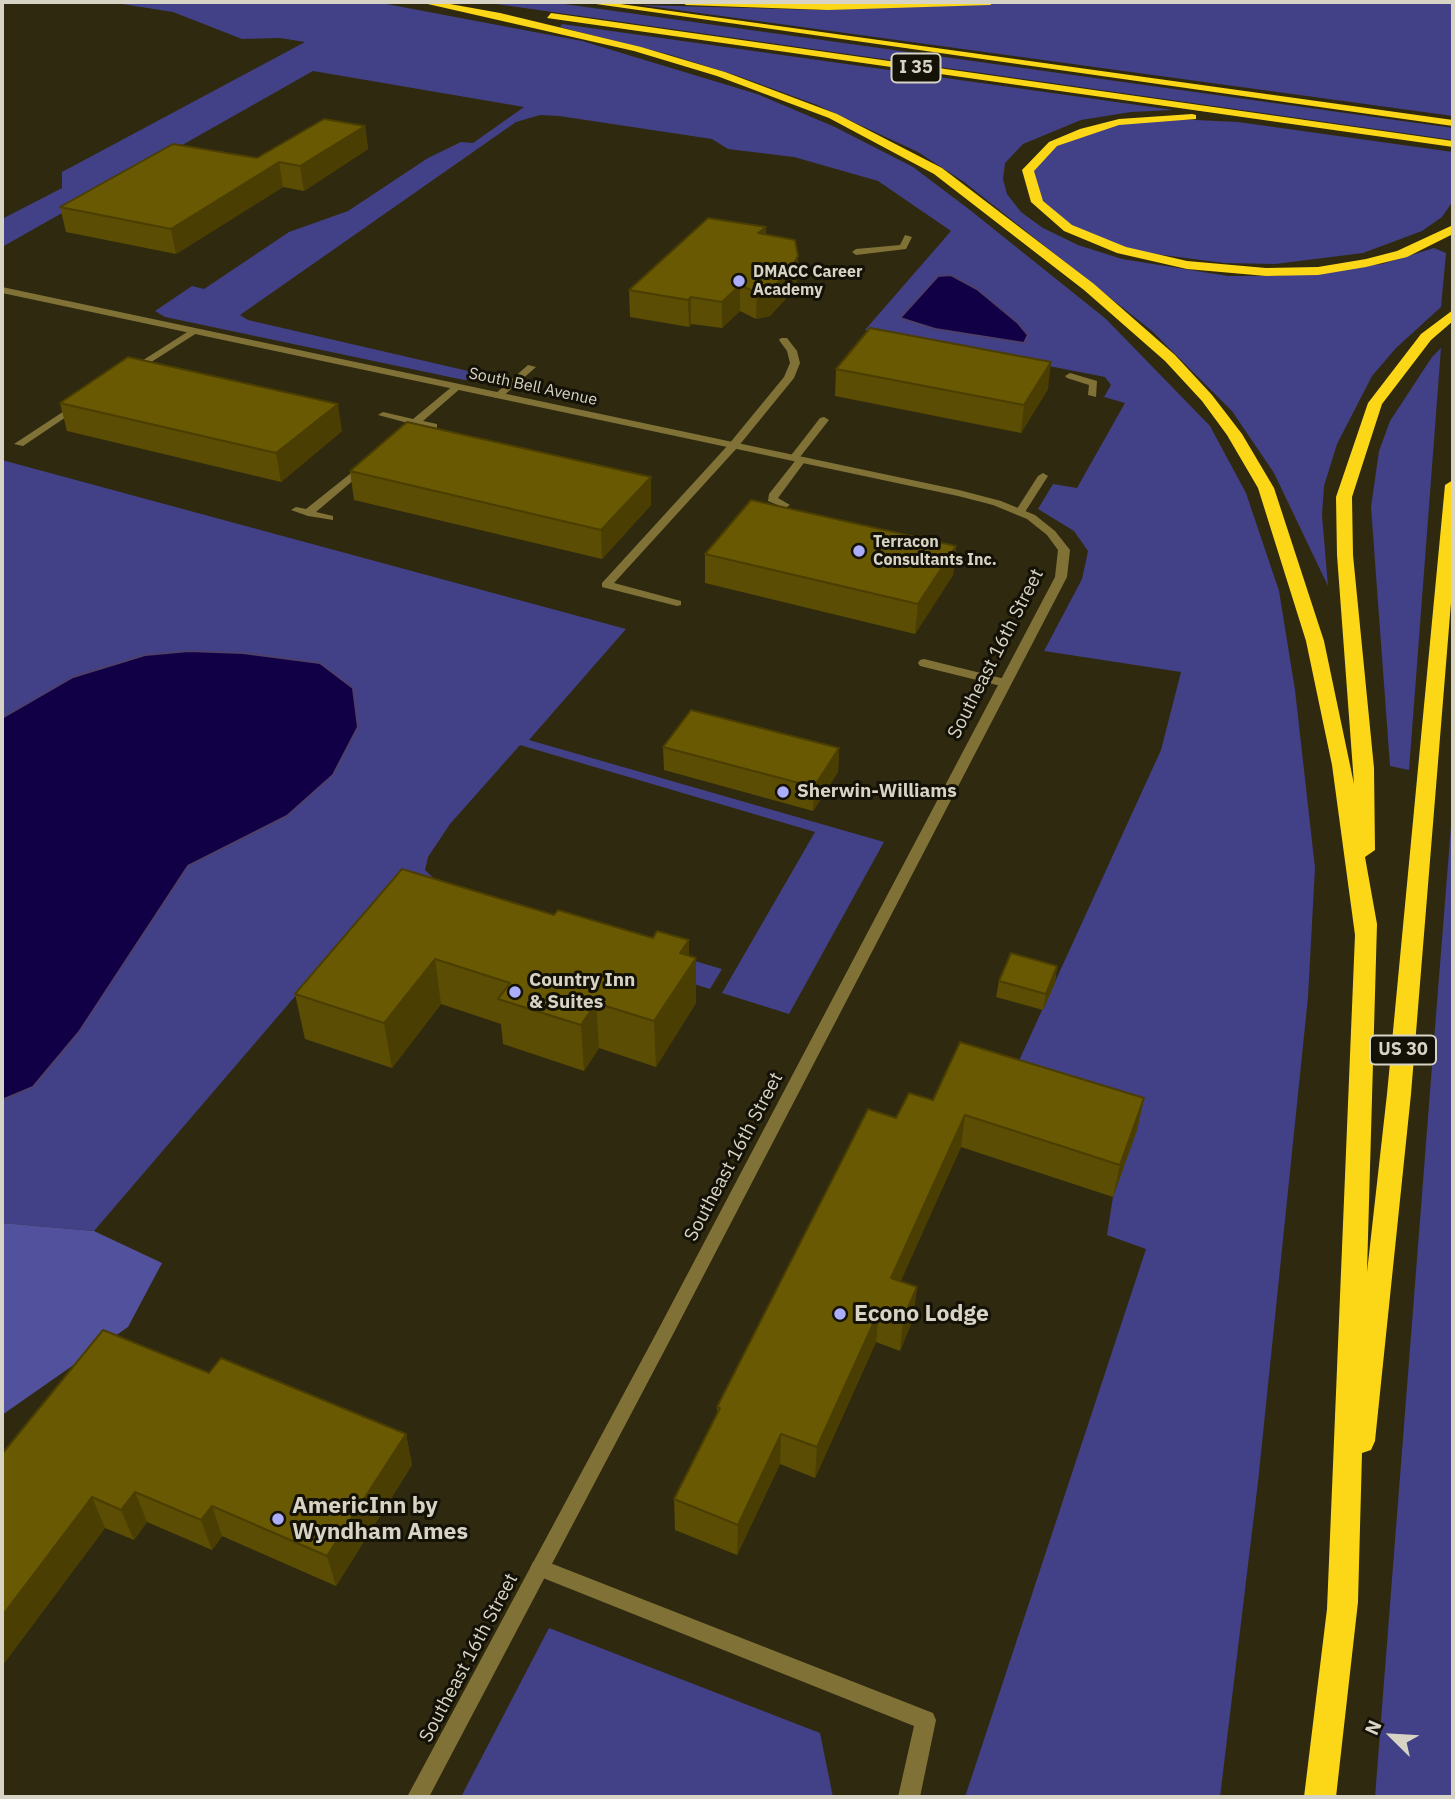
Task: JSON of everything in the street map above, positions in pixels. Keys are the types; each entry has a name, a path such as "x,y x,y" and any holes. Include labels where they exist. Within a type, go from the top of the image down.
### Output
{"highway":[{"path":"424,2 500,16 637,49 720,74 833,116 938,171 1089,287 1170,358 1207,398 1241,445 1266,488 1294,569 1315,641 1342,765 1366,938"},
{"name":"I 35","path":"453,2 1453,144"},
{"name":"I 35","path":"587,2 1453,122"},
{"path":"687,2 828,7 990,2"},
{"path":"1379,133 1218,117 1119,122 1084,131 1053,144 1028,170 1037,202 1068,228 1122,250 1186,265 1266,272 1318,271 1402,254 1453,229"},
{"path":"1320,1797 1342,1614 1366,938 1364,768 1345,555 1344,497 1375,403 1426,337 1453,314"},
{"name":"US 30","path":"1342,1614 1400,1080 1453,485"}],"street":[{"path":"856,252 903,247 908,237"},
{"name":"South Bell Avenue","path":"2,290 959,494 1020,512 1051,533"},
{"path":"120,377 195,331"},
{"path":"677,603 606,585 733,446 789,378 795,363 792,351 784,340"},
{"path":"498,396 531,367"},
{"path":"1070,376 1094,383 1093,395"},
{"path":"386,447 457,387"},
{"path":"19,444 84,401"},
{"path":"383,415 433,426"},
{"path":"785,505 772,499 774,494 824,420"},
{"path":"329,518 302,512 376,456"},
{"path":"1020,512 1043,475"},
{"name":"Southeast 16th Street","path":"418,1797 1061,577 1064,551 1051,533"},
{"path":"925,663 1005,684"},
{"path":"540,1568 926,1720 909,1797"}],"shaded area":[{"path":"109,2 376,2 582,41 757,94 835,127 913,167 1106,319 1210,426 1246,493 1279,591 1295,690 1315,868 1308,997 1258,1482 1220,1797 965,1797 1146,1249 1107,1235 1113,1197 1136,1130 1006,1089 1161,750 1181,672 1044,651 1082,579 1088,551 1074,531 1038,509 1053,484 1077,488 1125,403 1104,397 1111,385 1105,377 865,330 951,231 878,181 794,157 728,149 712,139 559,116 540,115 516,122 240,315 248,320 494,377 464,380 165,317 155,311 192,286 204,289 289,232 348,211 428,158 461,142 473,143 524,107 313,71 2,247 2,219 62,188 62,172 305,42 280,38 242,39 173,12"},
{"path":"482,2 550,2 1453,128 1453,140"},
{"path":"1029,2 1453,2 1453,116 641,5 820,10"},
{"path":"562,24 1173,110 1131,112 1081,120 1023,144 1005,163 1003,179 1007,194 1021,212 1043,228 1078,245 1122,259 1228,276 1278,276 1382,264 1434,248 1446,253 1441,307 1396,348 1372,376 1337,444 1324,486 1322,515 1328,586 1274,473 1232,411 1152,331 964,182 918,152 817,105 738,76 671,55 560,27"},
{"path":"1175,119 1238,122 1453,152 1453,201 1442,217 1422,231 1363,253 1275,264 1224,263 1140,252 1101,239 1072,226 1047,210 1033,192 1034,160 1045,150 1114,124"},
{"path":"951,275 977,289 1018,323 1028,335 1024,343 935,329 900,318 938,276"},
{"path":"1441,348 1409,770 1390,766 1371,507 1379,451 1390,421 1432,357"},
{"path":"2,460 626,629 529,740 884,842 789,1014 722,993 815,832 520,745 450,824 428,857 425,870 443,887 722,969 710,989 387,889 94,1231 2,1223"},
{"path":"189,651 243,653 320,663 353,688 358,727 333,775 287,816 188,866 79,1032 33,1087 2,1100 2,718 73,677 145,655"},
{"path":"1453,801 1453,1797 1375,1797 1436,1015"},
{"path":"2,1223 94,1231 162,1263 128,1327 2,1415"},
{"path":"549,1628 820,1733 833,1797 461,1797"}],"building":[{"path":"324,119 365,126 300,166 279,162 171,229 60,207 173,144 257,158"},
{"path":"708,218 766,227 758,233 795,240 798,256 792,267 771,290 757,293 740,285 722,302 691,297 688,300 629,290"},
{"path":"870,328 1051,362 1024,405 836,369"},
{"path":"128,357 338,404 276,453 60,403"},
{"path":"407,422 651,477 601,530 350,471"},
{"path":"751,500 956,546 918,604 705,554"},
{"path":"691,710 839,748 814,787 663,747"},
{"path":"402,869 554,915 558,910 653,938 657,931 689,940 680,953 696,958 654,1021 596,1003 581,1025 498,999 510,983 435,959 384,1023 295,994"},
{"path":"1011,953 1057,966 1046,994 999,981"},
{"name":"Econo Lodge","path":"960,1042 1144,1098 1120,1165 965,1115 891,1278 917,1287 903,1319 879,1311 817,1447 781,1434 738,1525 674,1499 720,1408 717,1407 868,1109 896,1118 909,1093 933,1100"},
{"name":"AmericInn by Wyndham Ames","path":"103,1330 209,1373 221,1358 406,1434 327,1556 212,1506 201,1520 135,1492 121,1510 92,1497 2,1616 2,1454"}],"place":[{"name":"DMACC Career Academy","path":"739,281"},
{"name":"Terracon Consultants Inc.","path":"859,551"},
{"name":"Sherwin-Williams","path":"783,792"},
{"name":"Country Inn & Suites","path":"515,992"},
{"name":"Econo Lodge","path":"840,1314"},
{"name":"AmericInn by Wyndham Ames","path":"278,1519"}]}
